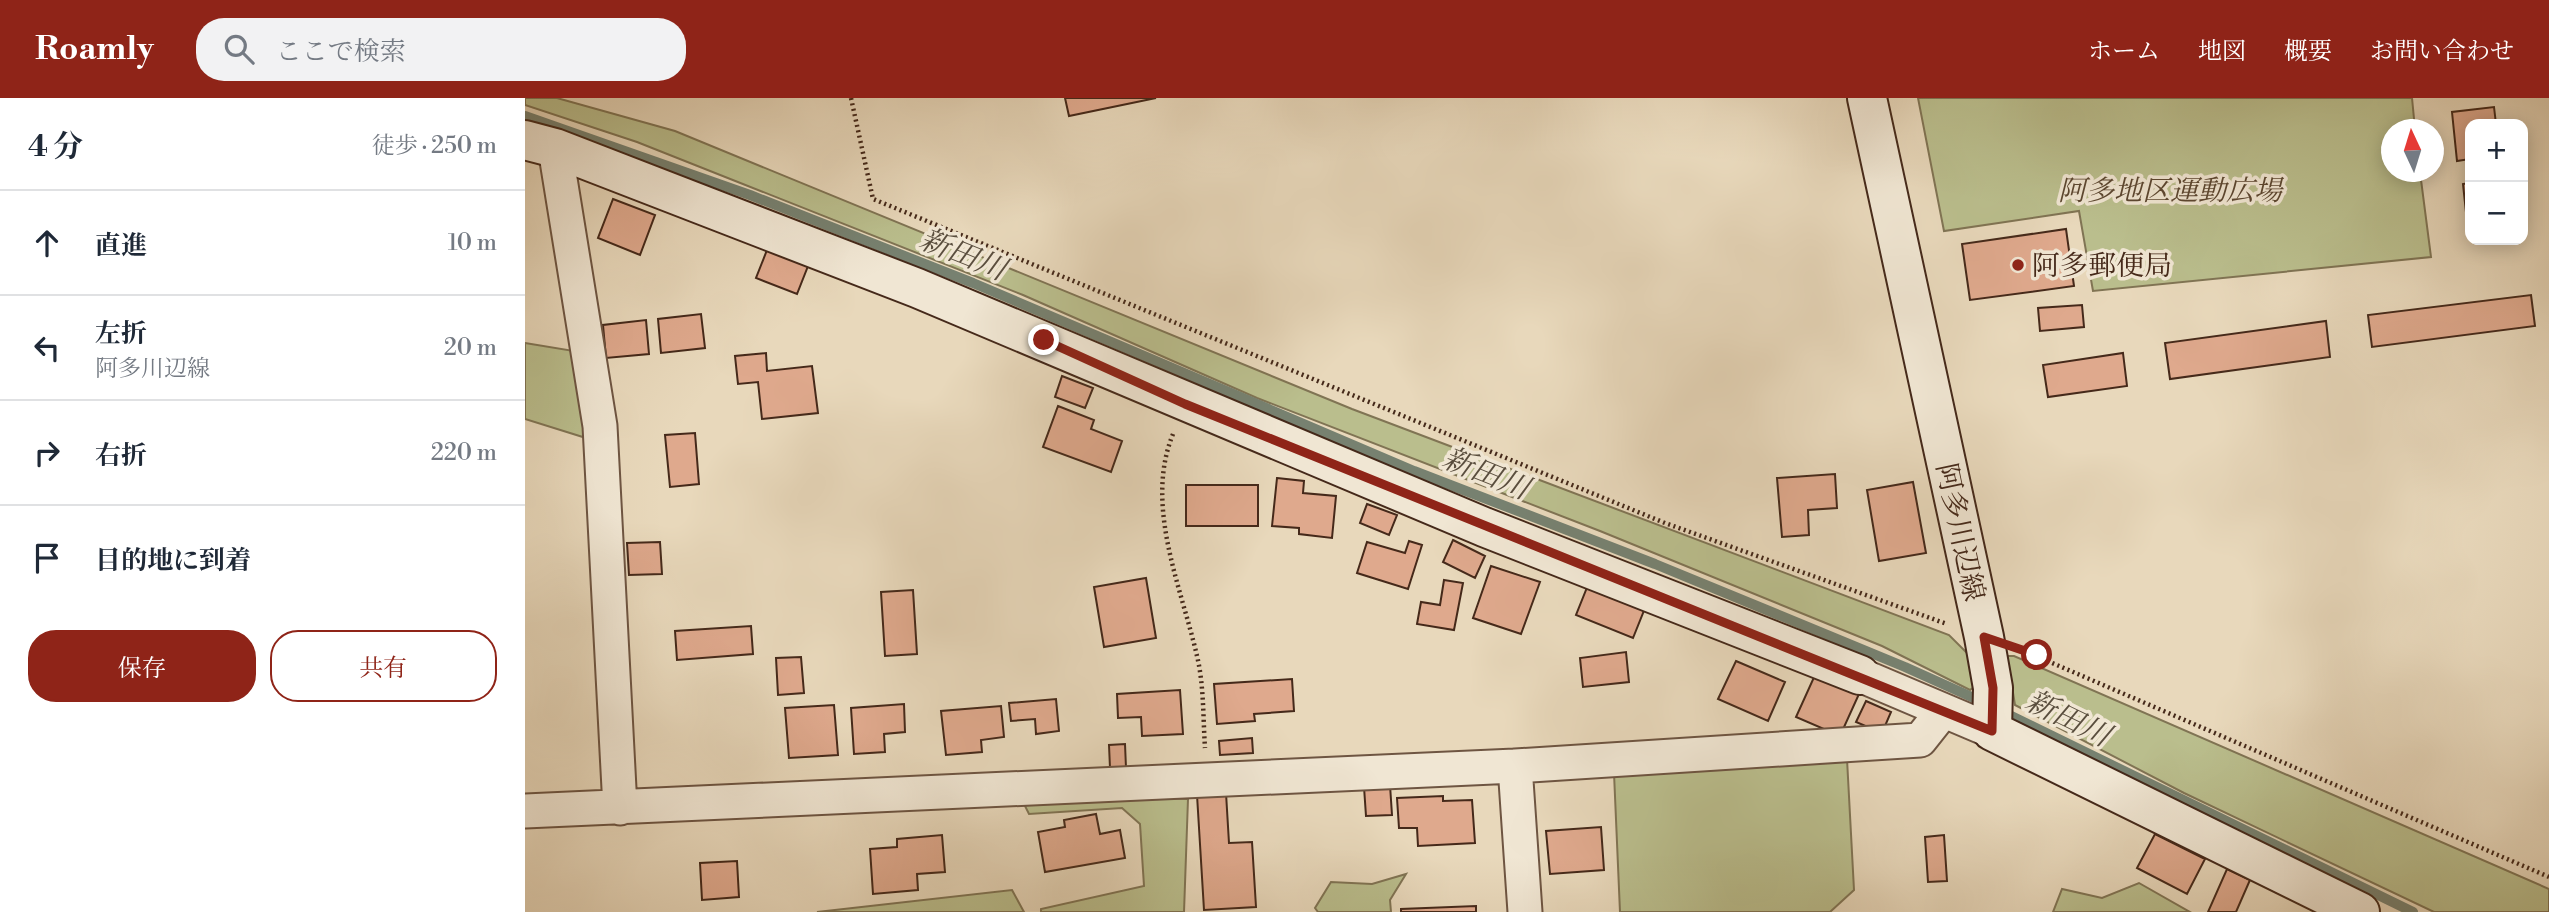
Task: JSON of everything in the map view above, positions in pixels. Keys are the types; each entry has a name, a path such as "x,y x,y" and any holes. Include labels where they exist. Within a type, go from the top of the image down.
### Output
{"street":[{"name":"阿多川辺線","path":"1867,98 1984,637 1993,715"},
{"path":"540,144 929,293 1185,404 1484,527 1860,675 1943,711 1993,715 2360,912"},
{"path":"540,144 600,426 620,808"},
{"path":"525,811 1515,766 1920,740 1943,711"},
{"path":"1515,766 1525,912"}],"path":[{"path":"851,98 873,199 1665,523 2037,655 2549,877"},
{"path":"1185,404 1169,443 1161,497 1181,597 1198,659 1207,781"}],"green space":[{"path":"525,98 557,98 675,131 1352,409 1949,635 1970,656 1974,687 1970,690 1882,646 1600,531 1257,398 1023,295 637,142 525,105"},
{"name":"阿多地区運動広場","path":"1918,98 2412,98 2414,119 2381,119 2381,182 2421,182 2431,257 2093,291 2079,211 1944,231"},
{"path":"525,343 574,351 586,438 525,419"},
{"path":"2007,656 2014,656 2549,889 2549,912 2434,912 2184,793 2015,705"},
{"path":"1847,759 1854,890 1830,912 1620,912 1614,773"},
{"path":"1143,797 1188,799 1184,912 1041,912 1041,909 1144,886 1140,824 1122,808 1029,814 1022,800"},
{"path":"1406,874 1390,900 1391,912 1318,912 1315,908 1331,882 1372,884"},
{"path":"2139,883 2190,912 2053,912 2062,889 2102,898"},
{"path":"1012,890 1024,912 817,912"}],"building":[{"path":"1065,98 1156,98 1069,116"},
{"path":"2494,107 2495,119 2465,119 2465,160 2457,161 2452,112"},
{"path":"613,199 655,215 640,255 598,238"},
{"name":"阿多郵便局","path":"2066,229 2074,286 1970,300 1962,244"},
{"path":"767,250 808,266 797,294 756,278"},
{"path":"2531,295 2535,326 2372,347 2368,315"},
{"path":"2082,305 2084,327 2040,331 2038,308"},
{"path":"701,314 705,348 661,353 658,319"},
{"path":"646,320 649,354 606,358 603,325"},
{"path":"2326,321 2330,357 2170,379 2165,343"},
{"path":"766,353 767,371 812,366 818,413 762,419 758,382 738,384 735,356"},
{"path":"2123,353 2127,386 2048,397 2043,365"},
{"path":"1062,376 1093,388 1085,408 1055,397"},
{"path":"1058,406 1094,420 1091,429 1122,441 1111,472 1043,447"},
{"path":"695,433 699,484 670,487 665,435"},
{"path":"1835,474 1837,508 1808,510 1809,535 1782,537 1777,478"},
{"path":"1277,478 1304,481 1303,493 1336,496 1332,538 1299,534 1299,528 1272,526"},
{"path":"1913,482 1926,553 1879,561 1867,490"},
{"path":"1186,485 1258,485 1258,526 1186,526"},
{"path":"1367,504 1397,515 1389,535 1360,523"},
{"path":"1453,540 1485,556 1475,578 1443,562"},
{"path":"1409,541 1422,545 1408,589 1357,573 1367,542 1405,553"},
{"path":"660,542 662,574 629,575 627,543"},
{"path":"1491,566 1540,582 1521,634 1473,618"},
{"path":"1146,578 1156,638 1104,647 1094,587"},
{"path":"1444,580 1463,583 1454,630 1417,624 1421,602 1440,605"},
{"path":"1588,585 1645,608 1633,638 1576,615"},
{"path":"913,590 917,654 885,656 881,592"},
{"path":"751,626 753,654 677,660 675,631"},
{"path":"1626,652 1629,682 1583,687 1580,658"},
{"path":"801,657 804,693 778,695 776,658"},
{"path":"1736,661 1785,682 1768,721 1718,699"},
{"path":"1815,675 1859,694 1840,736 1796,717"},
{"path":"1292,679 1294,711 1254,714 1255,721 1217,724 1214,684"},
{"path":"1180,690 1183,734 1142,736 1141,717 1118,718 1117,694"},
{"path":"1056,699 1059,731 1036,734 1035,719 1011,721 1009,703"},
{"path":"1866,701 1891,712 1882,733 1856,722"},
{"path":"904,704 905,732 884,734 885,752 854,754 851,708"},
{"path":"834,705 838,755 789,758 785,708"},
{"path":"1001,706 1004,737 981,740 982,752 946,755 941,711"},
{"path":"1252,738 1253,753 1220,755 1219,741"},
{"path":"1125,744 1126,768 1110,768 1109,745"},
{"path":"1390,785 1392,815 1366,816 1364,787"},
{"path":"1226,793 1229,843 1252,842 1256,907 1204,910 1197,795"},
{"path":"1443,796 1443,801 1472,800 1475,843 1418,846 1417,828 1399,828 1397,798"},
{"path":"1096,814 1100,834 1120,830 1125,858 1045,872 1038,832 1065,827 1064,820"},
{"path":"1601,827 1604,870 1550,874 1546,831"},
{"path":"2155,834 2205,859 2187,894 2137,868"},
{"path":"942,835 945,872 917,874 918,890 873,894 870,849 897,847 897,839"},
{"path":"1944,835 1947,881 1928,882 1925,837"},
{"path":"737,861 739,897 702,900 700,863"},
{"path":"2227,869 2250,880 2236,912 2208,912"},
{"path":"1476,906 1476,912 1401,912 1401,909"}],"waterway":[{"name":"新田川","path":"525,116 750,195 973,283 1414,471 1655,564 1905,667 1985,703"},
{"name":"新田川","path":"2001,711 2413,912"}],"place":[{"name":"阿多郵便局","path":"2018,265"}],"route":[{"path":"1044,340 1185,404 1484,527 1860,675 1992,731 1993,688 1984,637 2037,655"}]}
